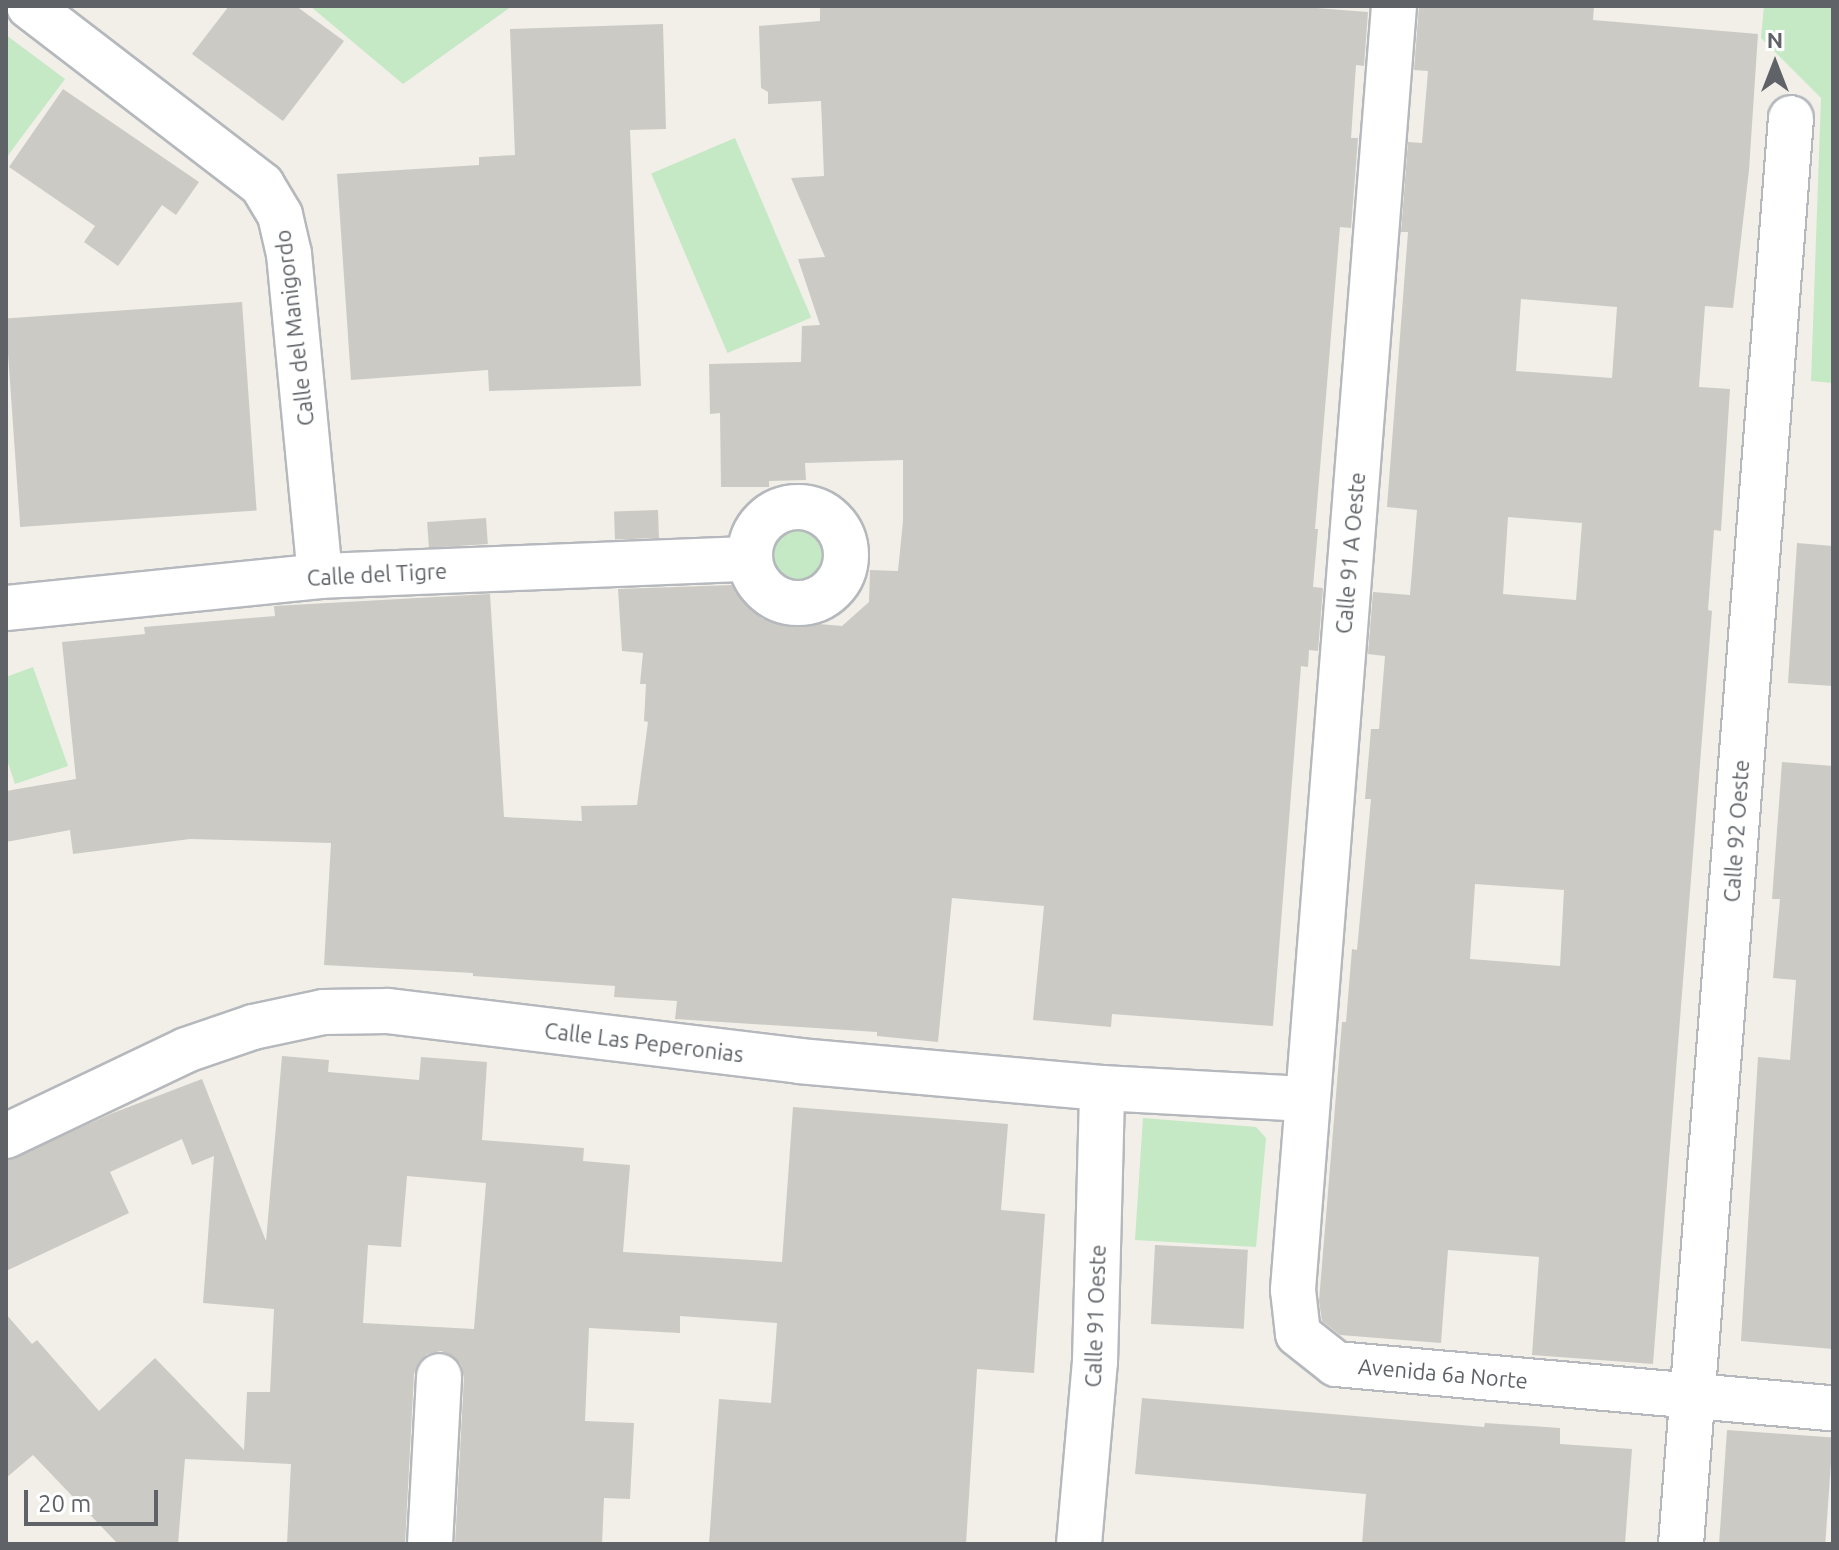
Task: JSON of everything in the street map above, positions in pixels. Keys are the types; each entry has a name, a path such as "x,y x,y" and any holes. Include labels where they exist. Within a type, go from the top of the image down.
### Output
{"street":[{"name":"Calle del Manigordo","path":"29,6 262,185 280,215 289,254 320,576"},
{"name":"Calle 91 A Oeste","path":"1307,1099 1394,6"},
{"name":"Calle 92 Oeste","path":"1681,1544 1791,118"},
{"name":"Calle del Tigre","path":"6,608 320,576 750,559"},
{"name":"Calle Las Peperonias","path":"6,1136 186,1050 253,1027 323,1012 388,1011 799,1061 1102,1088 1307,1099"},
{"name":"Calle 91 Oeste","path":"1079,1544 1095,1362 1102,1088"},
{"name":"Avenida 6a Norte","path":"1307,1099 1293,1290 1298,1334 1336,1364 1833,1408"},
{"path":"430,1544 439,1376"}],"green space":[{"path":"310,6 512,6 403,84"},
{"path":"1764,6 1833,6 1833,383 1811,381 1821,98 1761,38"},
{"path":"6,35 65,79 6,158"},
{"path":"735,138 811,317 727,353 651,174"},
{"path":"798,523 819,531 827,552 819,573 798,581 777,573 769,552 777,531"},
{"path":"33,667 68,766 15,784 6,757 6,677"},
{"path":"1143,1118 1256,1127 1266,1138 1256,1247 1135,1240"}],"building":[{"path":"229,6 296,6 344,41 283,121 192,54"},
{"path":"820,6 1290,6 1368,12 1364,66 1356,65 1351,138 1358,138 1351,228 1340,227 1315,529 1318,529 1313,587 1323,588 1318,651 1309,650 1308,667 1301,666 1273,1026 1112,1014 1111,1027 1033,1020 1044,906 952,898 938,1042 877,1036 877,1032 675,1019 677,1001 614,997 615,986 473,976 473,973 324,965 331,843 190,839 73,854 70,830 6,842 6,791 76,779 62,642 145,634 144,627 275,616 274,606 490,594 504,817 582,821 581,806 637,805 648,722 644,721 646,684 640,684 643,653 622,651 618,589 733,585 762,619 842,626 869,602 870,570 898,571 903,521 903,460 805,463 806,480 769,481 769,487 721,487 720,413 710,414 709,364 801,362 802,326 820,325 798,259 825,257 791,178 824,176 821,101 768,104 768,92 761,88 759,26 820,21"},
{"path":"1419,6 1594,6 1593,20 1758,34 1749,170 1733,308 1705,306 1699,387 1730,389 1721,531 1714,530 1708,610 1712,611 1653,1364 1532,1355 1539,1257 1448,1250 1441,1343 1340,1335 1322,1321 1319,1301 1342,1022 1346,1022 1352,949 1357,950 1371,799 1365,799 1371,729 1379,729 1385,656 1368,654 1373,592 1410,595 1417,510 1387,507 1408,232 1401,232 1408,142 1422,143 1428,71 1414,70","holes":["1521,299 1617,307 1612,378 1516,371","1508,517 1582,523 1576,600 1503,594","1475,884 1564,890 1560,966 1470,959"]},
{"path":"663,24 666,129 630,130 641,386 489,391 488,370 351,380 337,174 479,165 479,157 515,155 510,29"},
{"path":"63,89 199,182 176,215 162,205 118,266 84,242 95,226 9,167"},
{"path":"242,302 257,510 20,527 6,319"},
{"path":"658,510 659,538 615,540 614,512"},
{"path":"486,518 488,544 429,548 427,522"},
{"path":"1797,543 1833,546 1833,686 1788,683"},
{"path":"1782,762 1833,766 1833,1349 1741,1341 1758,1057 1790,1060 1796,980 1773,978 1780,899 1772,899"},
{"path":"282,1056 329,1060 328,1072 419,1080 421,1057 487,1062 482,1140 584,1148 583,1161 630,1165 623,1252 782,1262 793,1107 1008,1124 1001,1210 1045,1214 1034,1373 977,1369 966,1544 709,1544 719,1399 771,1403 777,1323 680,1316 680,1333 589,1328 585,1421 634,1423 630,1499 604,1498 602,1544 455,1544 464,1377 461,1364 441,1351 427,1354 414,1374 405,1544 287,1544 291,1464 185,1459 178,1544 118,1544 33,1455 6,1478 6,1314 32,1344 37,1340 99,1411 155,1358 244,1450 247,1392 270,1392 274,1309 203,1303 214,1156 192,1165 182,1139 110,1172 129,1213 6,1271 6,1161 113,1113 202,1079 266,1241","holes":["407,1176 486,1183 474,1329 363,1323 368,1245 401,1247"]},
{"path":"1155,1245 1248,1250 1244,1329 1151,1324"},
{"path":"1142,1398 1484,1427 1485,1423 1560,1428 1560,1444 1632,1449 1625,1544 1362,1544 1366,1494 1135,1474"},
{"path":"1727,1430 1833,1437 1825,1544 1719,1544"}]}
